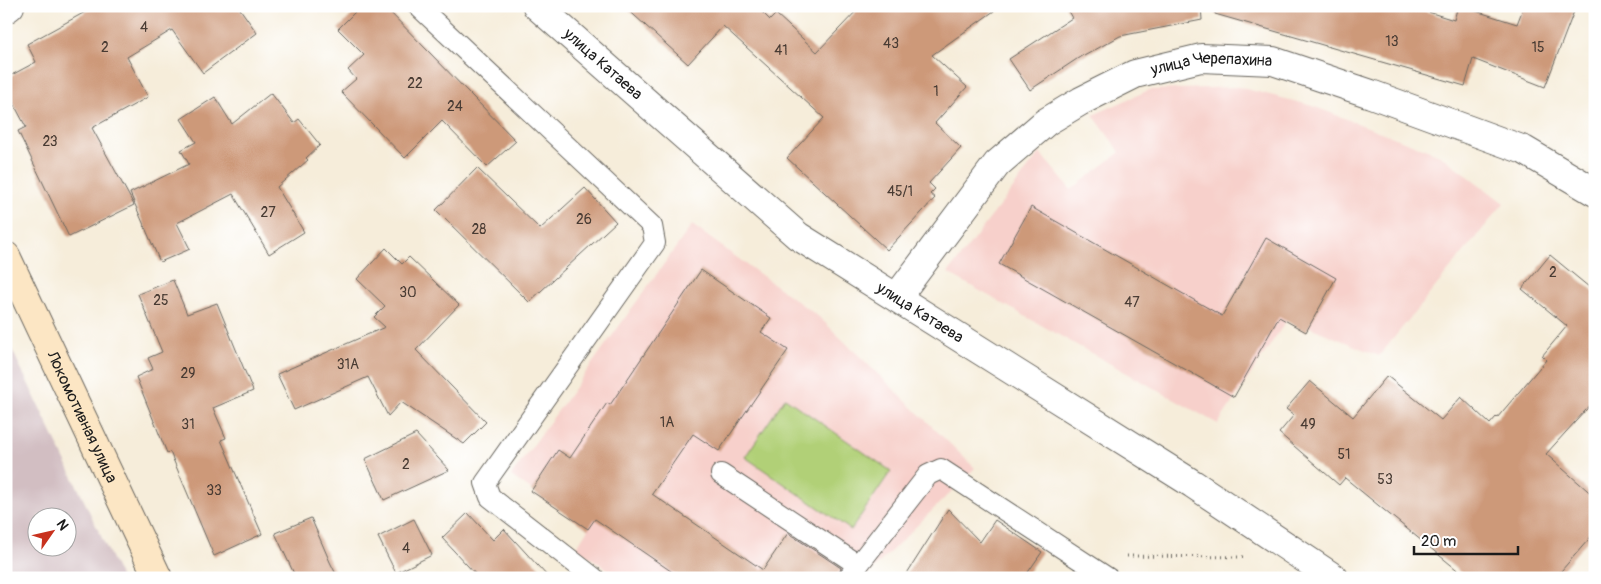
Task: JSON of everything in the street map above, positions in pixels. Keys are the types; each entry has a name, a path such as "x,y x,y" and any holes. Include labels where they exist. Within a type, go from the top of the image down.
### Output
{"street":[{"path":"6,9 10,6"},
{"name":"улица Катаева","path":"551,11 798,236 1193,484 1334,578"},
{"name":"улица Черепахина","path":"897,297 997,164 1046,122 1081,101 1135,74 1201,58 1273,61 1371,94 1524,150 1595,192"},
{"name":"Локомотивная улица","path":"6,256 158,578"}],"lane":[{"path":"418,6 652,226 655,243 485,483 490,497 594,578"},
{"path":"722,474 853,571 928,475 941,469 1108,578"}],"path":[{"path":"1124,556 1243,557"}],"shaded area":[{"path":"1238,87 1310,105 1440,155 1504,203 1379,356 1288,318 1218,424 948,273 1040,153 1071,190 1120,152 1093,115 1149,90"},
{"path":"692,225 819,317 975,468 864,578 621,578 576,548 588,529 511,476"},
{"path":"6,337 121,578 6,578"}],"green space":[{"path":"785,398 891,471 851,530 745,457"}],"building":[{"path":"96,6 238,6 257,33 203,73 172,30 127,57 148,97 92,128 134,205 69,237 18,131 26,127 6,89 6,78 36,62 27,44"},
{"path":"361,6 384,6 516,141 487,167 442,121 405,158 341,92 356,79 348,70 364,55 338,29"},
{"path":"624,6 756,6 770,20 776,14 817,52 861,6 1001,6 932,55 967,87 935,123 961,148 929,183 935,189 930,194 935,198 887,250 787,158 824,118 723,26 688,64"},
{"path":"1065,6 1201,6 1202,20 1120,36 1083,55 1030,90 1009,59 1072,18"},
{"path":"1216,6 1409,6 1454,20 1458,6 1460,6 1517,24 1524,6 1576,6 1545,87 1473,59 1465,86 1215,14"},
{"path":"271,93 294,123 299,119 320,145 306,158 308,160 277,187 304,232 269,254 233,194 177,223 190,249 160,262 130,193 189,164 181,150 196,142 181,119 215,97 232,124"},
{"path":"477,168 540,229 585,188 616,222 529,302 436,210"},
{"path":"1031,207 1222,316 1266,238 1336,278 1306,332 1279,317 1234,397 999,264"},
{"path":"386,248 402,264 409,257 459,305 416,350 486,422 464,444 401,402 388,416 368,377 294,410 277,374 385,327 374,317 385,306 357,279"},
{"path":"1550,255 1595,292 1595,400 1546,454 1595,497 1595,532 1555,578 1467,578 1345,478 1339,485 1279,433 1294,415 1286,409 1310,381 1353,417 1387,376 1441,420 1461,397 1490,424 1546,360 1542,356 1567,326 1522,289"},
{"path":"701,270 771,318 761,332 788,350 719,451 693,434 652,494 763,570 788,533 841,568 836,578 681,578 595,519 588,529 531,491 558,450 570,458 607,403 610,405"},
{"path":"173,280 187,314 217,303 253,391 213,408 226,438 221,440 262,534 214,556 170,452 167,453 136,377 153,369 148,358 162,352 138,294"},
{"path":"416,434 449,470 384,500 365,459"},
{"path":"948,509 980,542 995,520 1042,552 1024,578 904,578"},
{"path":"468,513 493,540 504,529 549,578 479,578 442,538"},
{"path":"311,518 338,578 296,578 275,533"},
{"path":"414,519 432,555 396,573 378,537"}]}
